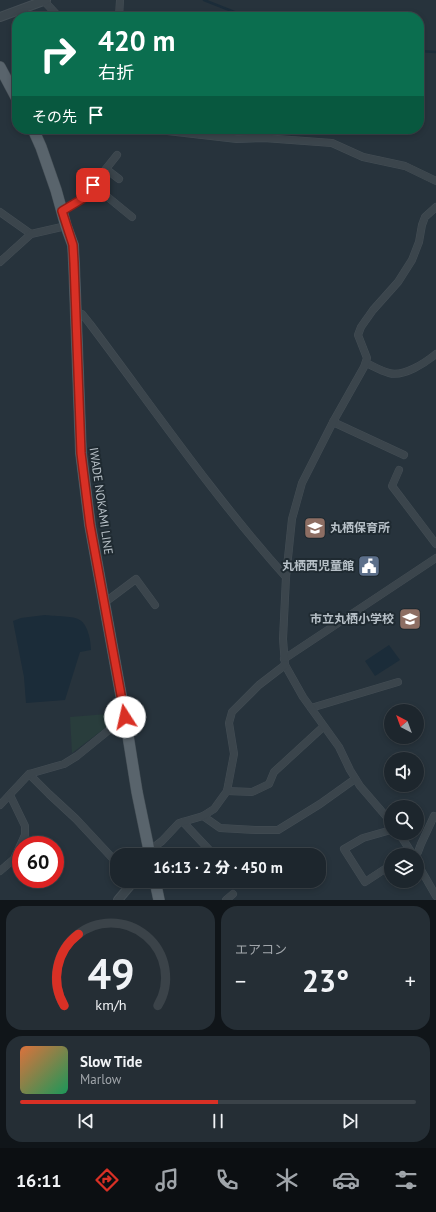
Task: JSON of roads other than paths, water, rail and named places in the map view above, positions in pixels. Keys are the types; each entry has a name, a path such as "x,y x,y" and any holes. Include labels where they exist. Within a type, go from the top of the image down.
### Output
{"main road":[{"path":"0,67 8,80"},
{"name":"IWADE NOKAMI LINE","path":"35,134 56,190 73,245 81,453 90,525 148,848"},
{"path":"157,888 159,900"}],"street":[{"path":"13,12 45,0 55,12"},
{"path":"119,12 120,0"},
{"path":"0,17 12,12"},
{"path":"194,134 237,139 264,138 332,143 363,157 405,166 436,181"},
{"path":"62,211 82,199 117,155"},
{"path":"106,169 119,179"},
{"path":"93,185 132,217"},
{"path":"384,814 355,779 339,748 311,708 285,662 283,639 286,577 292,519 302,483 333,422 366,363 367,358 358,335 361,327 373,310 398,282 412,260 420,242 422,225 425,217 436,207"},
{"path":"0,212 31,234"},
{"path":"0,262 31,234 66,226"},
{"path":"76,312 82,314 90,324 201,473 286,577"},
{"path":"366,363 391,374 407,372 423,364 436,354"},
{"path":"333,422 404,455"},
{"path":"399,470 392,486 436,544"},
{"path":"155,848 180,823 203,816 214,809 227,791 234,754 229,723 232,712 285,662 436,558"},
{"path":"104,603 136,579 155,605"},
{"path":"311,708 398,682"},
{"path":"0,805 30,774 64,764 77,756 125,717"},
{"path":"227,791 252,792 269,784 274,772 324,727"},
{"path":"30,774 76,819 110,855"},
{"path":"203,816 220,828 278,830 320,804 355,779"},
{"path":"0,871 14,859 25,835 24,826 10,795"},
{"path":"420,848 435,815"},
{"path":"183,822 207,848"},
{"path":"384,832 363,838 344,849 364,882 384,869"},
{"path":"424,875 436,896"},
{"path":"118,900 128,888"},
{"path":"226,900 233,894"}],"water":[{"path":"45,615 71,617 81,621 87,628 91,650 80,652 65,700 26,703 24,677 13,621 21,618"},
{"path":"389,645 400,660 375,676 365,661"}],"waterway":[{"path":"204,0 234,12"},
{"path":"424,51 436,52"}],"place":[{"name":"丸栖保育所","path":"315,528"},
{"name":"丸栖西児童館","path":"369,566"},
{"name":"市立丸栖小学校","path":"410,619"}]}
